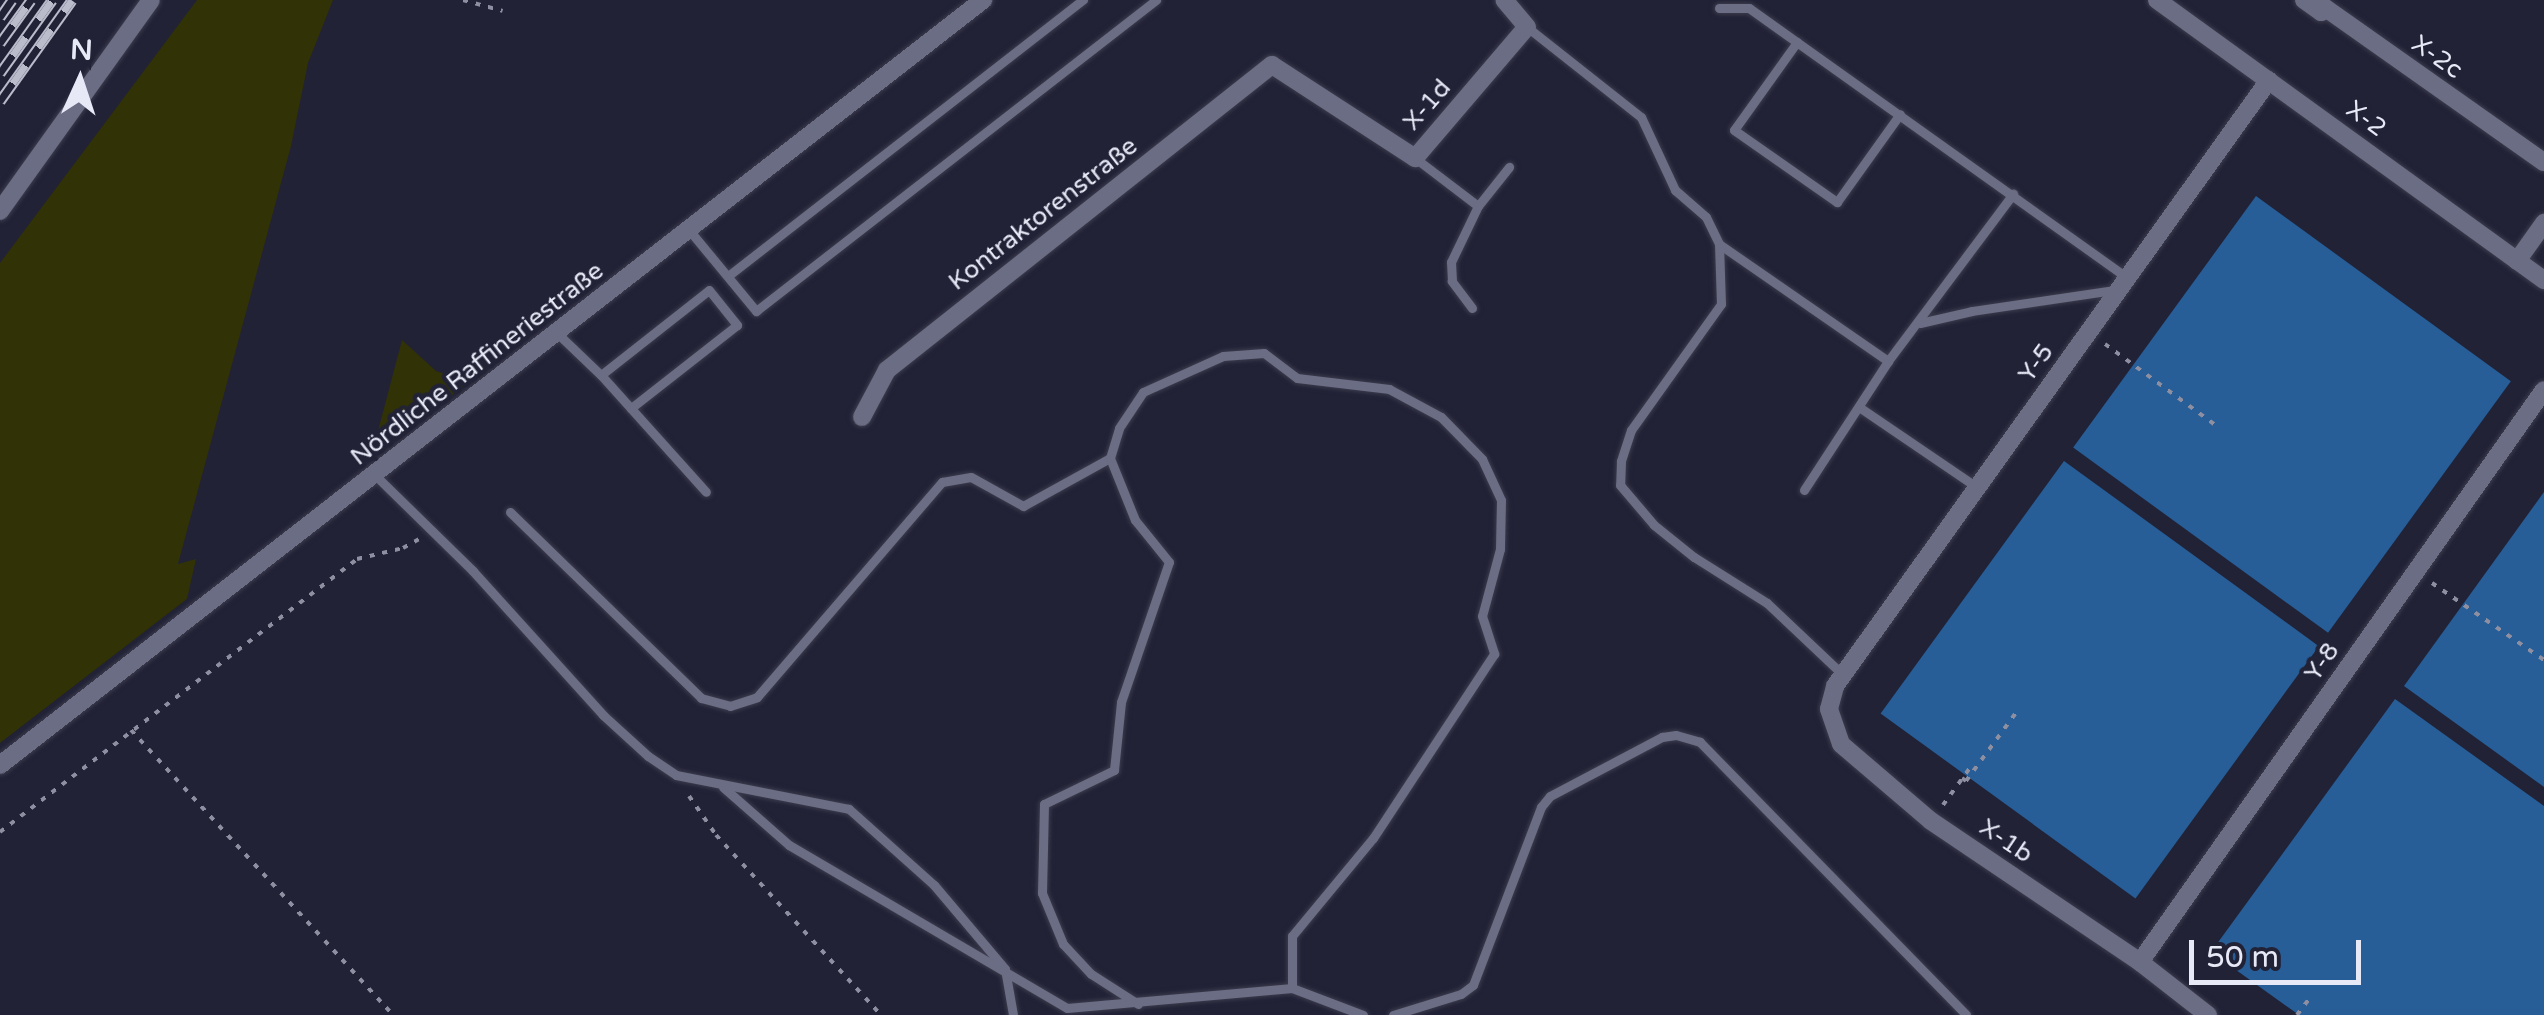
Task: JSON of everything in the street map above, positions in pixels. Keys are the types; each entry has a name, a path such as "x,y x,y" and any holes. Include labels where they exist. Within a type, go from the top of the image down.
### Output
{"street":[{"path":"0,211 151,0"},
{"name":"Nördliche Raffineriestraße","path":"0,764 984,0"},
{"path":"1504,0 1527,27"},
{"name":"X-2c","path":"2304,0 2320,12 2326,4 2544,162"},
{"name":"X-2","path":"2164,2 2544,280"},
{"name":"X-1d","path":"1272,64 1414,158 1527,27"},
{"name":"Kontraktorenstraße","path":"862,417 888,370 1272,64"},
{"name":"Y-5","path":"1844,675 2269,80"},
{"path":"2517,261 2544,223"},
{"name":"Y-8","path":"2140,962 2544,390"},
{"name":"X-1b","path":"1844,675 1829,709 1841,744 1931,820 2140,962 2208,1015"}],"lane":[{"path":"728,276 1084,0"},
{"path":"690,231 756,311 1156,0"},
{"path":"1719,8 1749,8 2013,194 2124,284"},
{"path":"1527,27 1642,117 1675,190 1706,217 1719,244 1720,304 1631,430 1621,461 1620,485 1654,525 1694,557 1767,603 1844,675"},
{"path":"1797,42 1734,130 1808,182 1837,202 1900,114"},
{"path":"1414,158 1478,206"},
{"path":"1472,308 1452,280 1451,262 1478,206 1509,167"},
{"path":"1804,490 1888,361 2013,194"},
{"path":"1719,244 1888,361"},
{"path":"1920,323 1972,310 2124,284"},
{"path":"601,375 709,290 737,325 631,408"},
{"path":"557,334 601,375 706,492"},
{"path":"1138,1004 1091,974 1063,944 1042,893 1044,804 1114,770 1121,702 1169,562 1135,520 1110,458 1119,428 1143,392 1223,356 1264,352 1297,378 1389,388 1441,417 1482,459 1501,500 1500,549 1482,616 1494,654 1373,838 1292,936 1292,988"},
{"path":"1859,408 1978,488"},
{"path":"510,512 701,698 730,706 757,697 942,482 970,477 1022,506 1110,458"},
{"path":"375,475 433,530 602,715 648,756 676,775 849,809 934,885 1005,969 1012,1015"},
{"path":"1394,1015 1461,994 1473,985 1541,806 1550,796 1662,737 1676,734 1700,742 1966,1015"},
{"path":"723,787 789,845 1068,1008 1292,988 1362,1015"},
{"path":"1328,1015 1330,1002"}],"path":[{"path":"464,0 503,11"},
{"path":"2089,332 2218,427"},
{"path":"0,832 357,559 403,548 433,530"},
{"path":"2416,572 2544,660"},
{"path":"1962,778 1966,781 2018,710"},
{"path":"131,730 394,1015"},
{"path":"1931,820 1972,765"},
{"path":"676,775 716,835 882,1015"},
{"path":"2297,1015 2312,995"}],"shaded area":[{"path":"197,0 333,0 308,63 291,146 178,564 196,559 187,599 0,743 0,263"},
{"path":"402,340 436,371 469,382 381,450 374,446"}],"water":[{"path":"2256,196 2511,381 2328,633 2073,448"},
{"path":"2064,461 2319,646 2135,899 1881,713"},
{"path":"2544,492 2544,787 2404,686"},
{"path":"2395,699 2544,806 2544,1015 2299,1015 2211,952"}],"railway":[{"path":"0,17 12,0"},
{"path":"0,43 31,0"},
{"path":"0,73 52,0"},
{"path":"0,101 72,0"}]}
